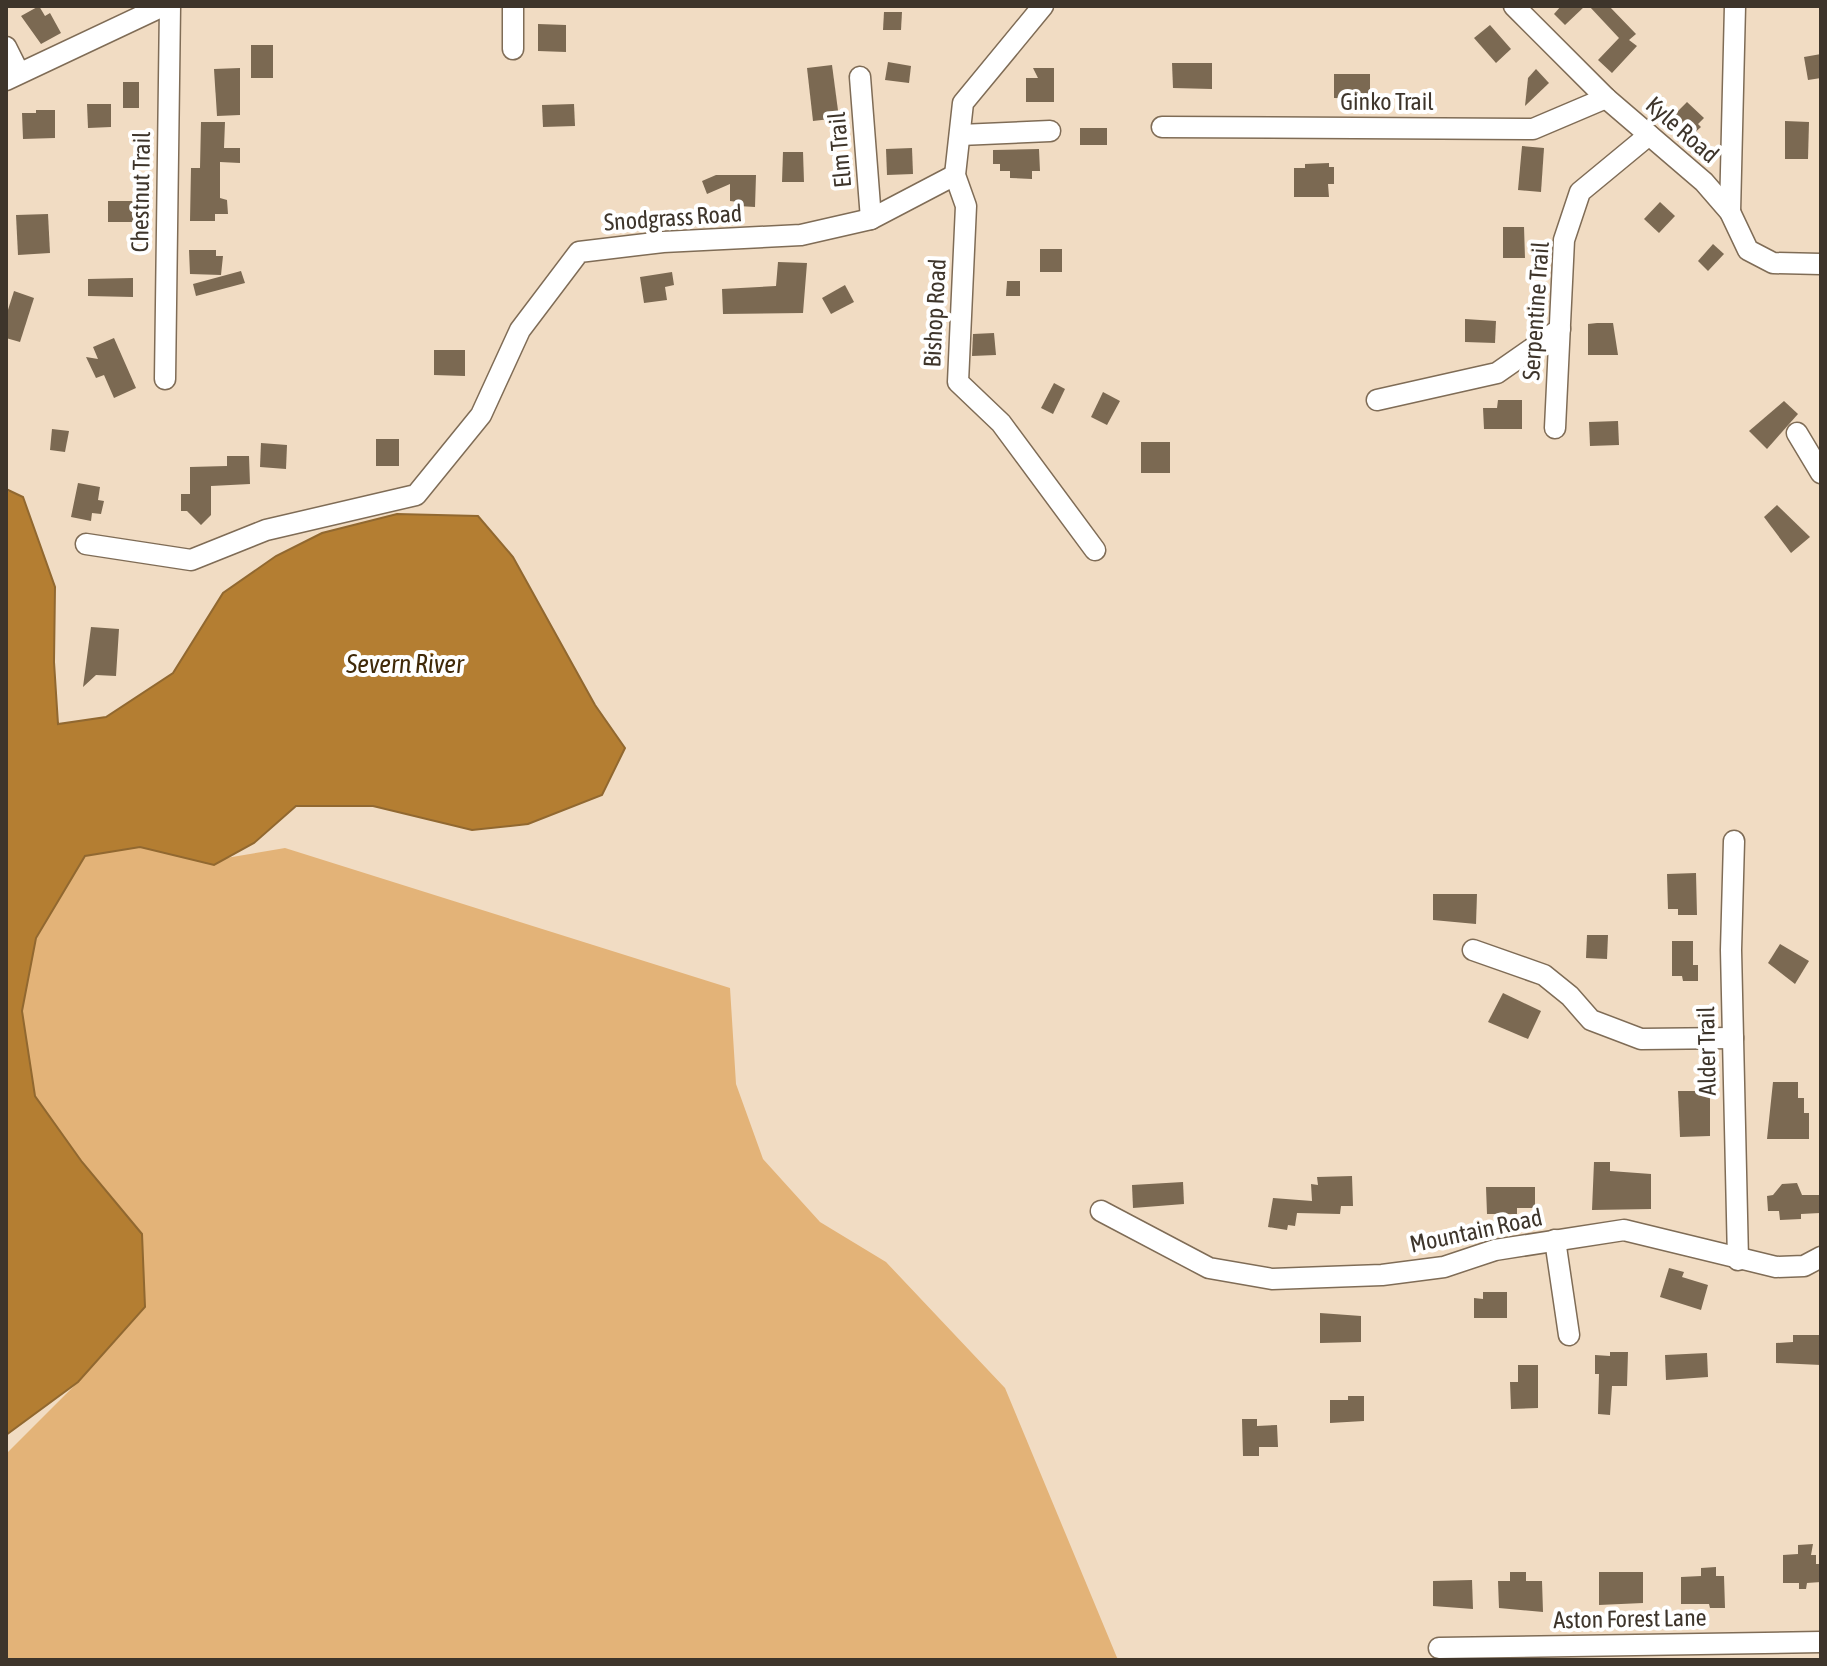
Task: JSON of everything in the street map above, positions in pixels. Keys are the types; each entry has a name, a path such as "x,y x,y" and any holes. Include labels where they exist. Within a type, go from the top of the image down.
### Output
{"street":[{"path":"6,47 13,76 163,6"},
{"name":"Chestnut Trail","path":"165,379 170,6"},
{"path":"513,6 513,49"},
{"path":"955,175 963,103 1043,6"},
{"name":"Kyle Road","path":"1514,6 1606,98 1704,182 1730,212 1748,250 1773,263 1821,264"},
{"path":"1730,212 1735,6"},
{"name":"Elm Trail","path":"860,77 871,219"},
{"name":"Ginko Trail","path":"1162,127 1533,129 1606,98"},
{"path":"960,135 1050,131"},
{"name":"Serpentine Trail","path":"1555,428 1564,240 1580,192 1649,135"},
{"name":"Snodgrass Road","path":"86,544 191,560 266,530 416,495 481,415 520,330 579,252 663,242 801,235 871,219 955,175"},
{"name":"Bishop Road","path":"955,175 966,206 958,382 1001,423 1095,550"},
{"path":"1377,400 1497,373 1560,329"},
{"path":"1797,433 1821,473"},
{"name":"Alder Trail","path":"1734,841 1733,1038 1738,1260"},
{"path":"1473,950 1544,975 1570,996 1591,1020 1641,1039 1733,1038"},
{"name":"Mountain Road","path":"1101,1211 1209,1268 1272,1279 1382,1275 1444,1267 1495,1250 1624,1230 1650,1234 1738,1260 1804,1266 1821,1257"},
{"path":"1555,1240 1569,1335"},
{"name":"Aston Forest Lane","path":"1439,1648 1821,1642"}],"shaded area":[{"path":"140,847 214,865 226,858 285,848 730,988 736,1084 763,1159 820,1222 886,1262 1005,1388 1118,1660 6,1660 6,1454 78,1382 145,1307 82,1162 35,1096 22,1011 36,938 85,855"}],"water":[{"name":"Severn River","path":"6,489 23,497 55,587 54,662 58,724 106,717 173,673 223,593 276,556 322,533 397,514 478,516 513,557 595,705 625,748 602,795 528,824 472,830 373,806 296,806 254,843 214,865 140,847 85,856 36,938 22,1011 35,1096 82,1162 142,1234 145,1307 78,1382 6,1435"}],"building":[{"path":"39,6 45,16 50,13 61,33 41,44 21,16"},
{"path":"1561,6 1585,6 1565,25 1554,14"},
{"path":"1589,6 1609,6 1636,34 1629,40 1637,46 1612,73 1598,60 1619,38"},
{"path":"884,12 902,12 901,30 883,30"},
{"path":"538,24 566,25 566,52 538,51"},
{"path":"1490,25 1511,49 1496,63 1474,38"},
{"path":"251,45 273,45 273,78 251,78"},
{"path":"1821,54 1821,78 1808,80 1804,57"},
{"path":"888,62 911,66 909,83 885,80"},
{"path":"1172,63 1212,63 1212,89 1173,88"},
{"path":"832,65 839,118 813,121 807,68"},
{"path":"240,68 240,115 217,116 214,69"},
{"path":"1033,68 1054,68 1054,102 1026,102 1026,78 1038,78"},
{"path":"1536,69 1549,83 1525,106 1528,78"},
{"path":"1334,74 1370,74 1370,99 1334,98"},
{"path":"123,82 139,82 139,108 123,108"},
{"path":"1687,102 1704,118 1698,124 1701,127 1691,136 1672,117"},
{"path":"87,104 111,104 111,127 88,128"},
{"path":"574,104 575,126 543,127 542,105"},
{"path":"36,110 55,110 55,138 23,139 22,113 36,113"},
{"path":"1785,121 1809,122 1808,159 1785,159"},
{"path":"201,122 225,122 224,148 240,148 240,163 220,162 220,198 227,200 228,214 215,214 215,221 190,221 191,168 200,168"},
{"path":"1080,128 1107,128 1107,145 1080,145"},
{"path":"1522,146 1544,148 1541,192 1518,190"},
{"path":"912,148 913,174 887,175 886,149"},
{"path":"1039,149 1040,171 1032,171 1032,179 1010,178 1010,171 1000,171 1000,164 993,164 993,150"},
{"path":"783,152 803,152 804,182 782,182"},
{"path":"1329,163 1329,167 1334,167 1334,184 1328,184 1329,197 1294,197 1294,168 1305,168 1305,164"},
{"path":"716,175 756,175 755,207 738,206 738,202 730,201 730,184 707,194 702,181"},
{"path":"108,201 134,201 134,222 108,222"},
{"path":"1660,202 1675,216 1659,233 1644,219"},
{"path":"48,214 50,253 18,255 16,215"},
{"path":"1503,227 1524,227 1525,258 1503,258"},
{"path":"1713,244 1724,254 1708,271 1698,261"},
{"path":"1040,249 1062,249 1062,272 1040,272"},
{"path":"189,250 216,250 216,256 223,256 221,275 190,274"},
{"path":"778,262 807,263 803,313 723,314 722,289 776,286"},
{"path":"241,271 245,283 196,296 193,284"},
{"path":"672,272 674,285 665,287 667,300 644,303 640,277"},
{"path":"133,278 133,297 88,296 88,279"},
{"path":"1007,281 1020,281 1020,296 1006,296"},
{"path":"845,285 854,302 831,314 822,298"},
{"path":"14,291 34,298 20,342 6,338 6,316"},
{"path":"1465,319 1496,321 1495,343 1465,342"},
{"path":"1613,323 1618,355 1588,355 1588,324"},
{"path":"994,333 996,355 972,356 973,334"},
{"path":"114,338 136,388 114,398 104,375 96,378 86,357 98,359 93,347"},
{"path":"434,350 465,350 465,376 434,375"},
{"path":"1054,383 1065,389 1053,414 1041,408"},
{"path":"1103,392 1120,401 1107,425 1091,417"},
{"path":"1498,400 1522,400 1522,429 1484,429 1483,408 1497,408"},
{"path":"1784,401 1798,414 1767,449 1749,431"},
{"path":"1618,421 1619,445 1590,446 1589,422"},
{"path":"52,429 69,431 65,452 50,450"},
{"path":"376,439 399,439 399,466 376,466"},
{"path":"1141,442 1170,442 1170,473 1141,473"},
{"path":"261,443 287,445 286,469 260,467"},
{"path":"227,456 249,456 250,484 211,486 211,515 201,525 187,511 181,511 181,494 190,494 190,467 227,466"},
{"path":"78,483 100,487 98,500 104,501 101,514 92,513 91,521 71,517"},
{"path":"1777,505 1810,537 1791,553 1764,517"},
{"path":"91,627 119,629 116,676 96,675 83,687"},
{"path":"1696,873 1697,915 1678,915 1678,909 1668,909 1667,874"},
{"path":"1433,894 1477,894 1476,924 1433,920"},
{"path":"1587,935 1608,935 1607,959 1586,958"},
{"path":"1672,941 1693,941 1693,965 1698,965 1698,981 1683,981 1682,976 1672,976"},
{"path":"1780,944 1809,961 1795,984 1768,963"},
{"path":"1503,993 1541,1011 1528,1039 1488,1022"},
{"path":"1773,1082 1798,1082 1798,1098 1804,1098 1804,1113 1809,1113 1809,1139 1767,1139"},
{"path":"1678,1091 1710,1091 1710,1136 1680,1137"},
{"path":"1594,1162 1610,1162 1610,1171 1651,1174 1651,1209 1592,1210"},
{"path":"1352,1176 1353,1206 1341,1206 1340,1214 1297,1213 1295,1226 1288,1225 1287,1230 1268,1227 1273,1198 1312,1201 1311,1184 1318,1185 1317,1177"},
{"path":"1183,1182 1184,1204 1133,1208 1132,1185"},
{"path":"1797,1183 1802,1195 1819,1195 1820,1213 1801,1214 1801,1219 1780,1220 1779,1211 1768,1211 1767,1196 1773,1195 1782,1184"},
{"path":"1486,1187 1535,1187 1535,1208 1517,1208 1517,1214 1487,1214"},
{"path":"1669,1268 1684,1272 1682,1277 1708,1285 1701,1310 1660,1297"},
{"path":"1483,1292 1507,1292 1507,1318 1474,1318 1474,1298 1483,1299"},
{"path":"1320,1313 1361,1316 1361,1342 1320,1343"},
{"path":"1793,1335 1821,1335 1821,1365 1776,1363 1776,1343 1793,1342"},
{"path":"1610,1352 1628,1352 1627,1386 1612,1386 1610,1415 1598,1414 1599,1374 1595,1374 1595,1355 1610,1356"},
{"path":"1707,1353 1708,1377 1666,1380 1665,1355"},
{"path":"1518,1365 1538,1365 1538,1408 1511,1409 1510,1382 1518,1382"},
{"path":"1348,1396 1364,1396 1364,1421 1330,1423 1330,1400 1348,1400"},
{"path":"1242,1419 1257,1419 1257,1426 1277,1425 1278,1447 1259,1447 1259,1456 1243,1456"},
{"path":"1813,1544 1811,1555 1816,1555 1816,1564 1821,1564 1821,1582 1807,1583 1806,1589 1799,1589 1799,1583 1783,1583 1783,1555 1798,1554 1798,1545"},
{"path":"1716,1567 1716,1576 1724,1576 1725,1608 1710,1608 1709,1604 1681,1604 1681,1577 1701,1576 1701,1568"},
{"path":"1510,1572 1526,1572 1526,1581 1542,1581 1543,1612 1499,1608 1498,1581 1510,1581"},
{"path":"1599,1572 1643,1572 1643,1603 1599,1605"},
{"path":"1472,1580 1473,1609 1433,1606 1433,1581"}]}
